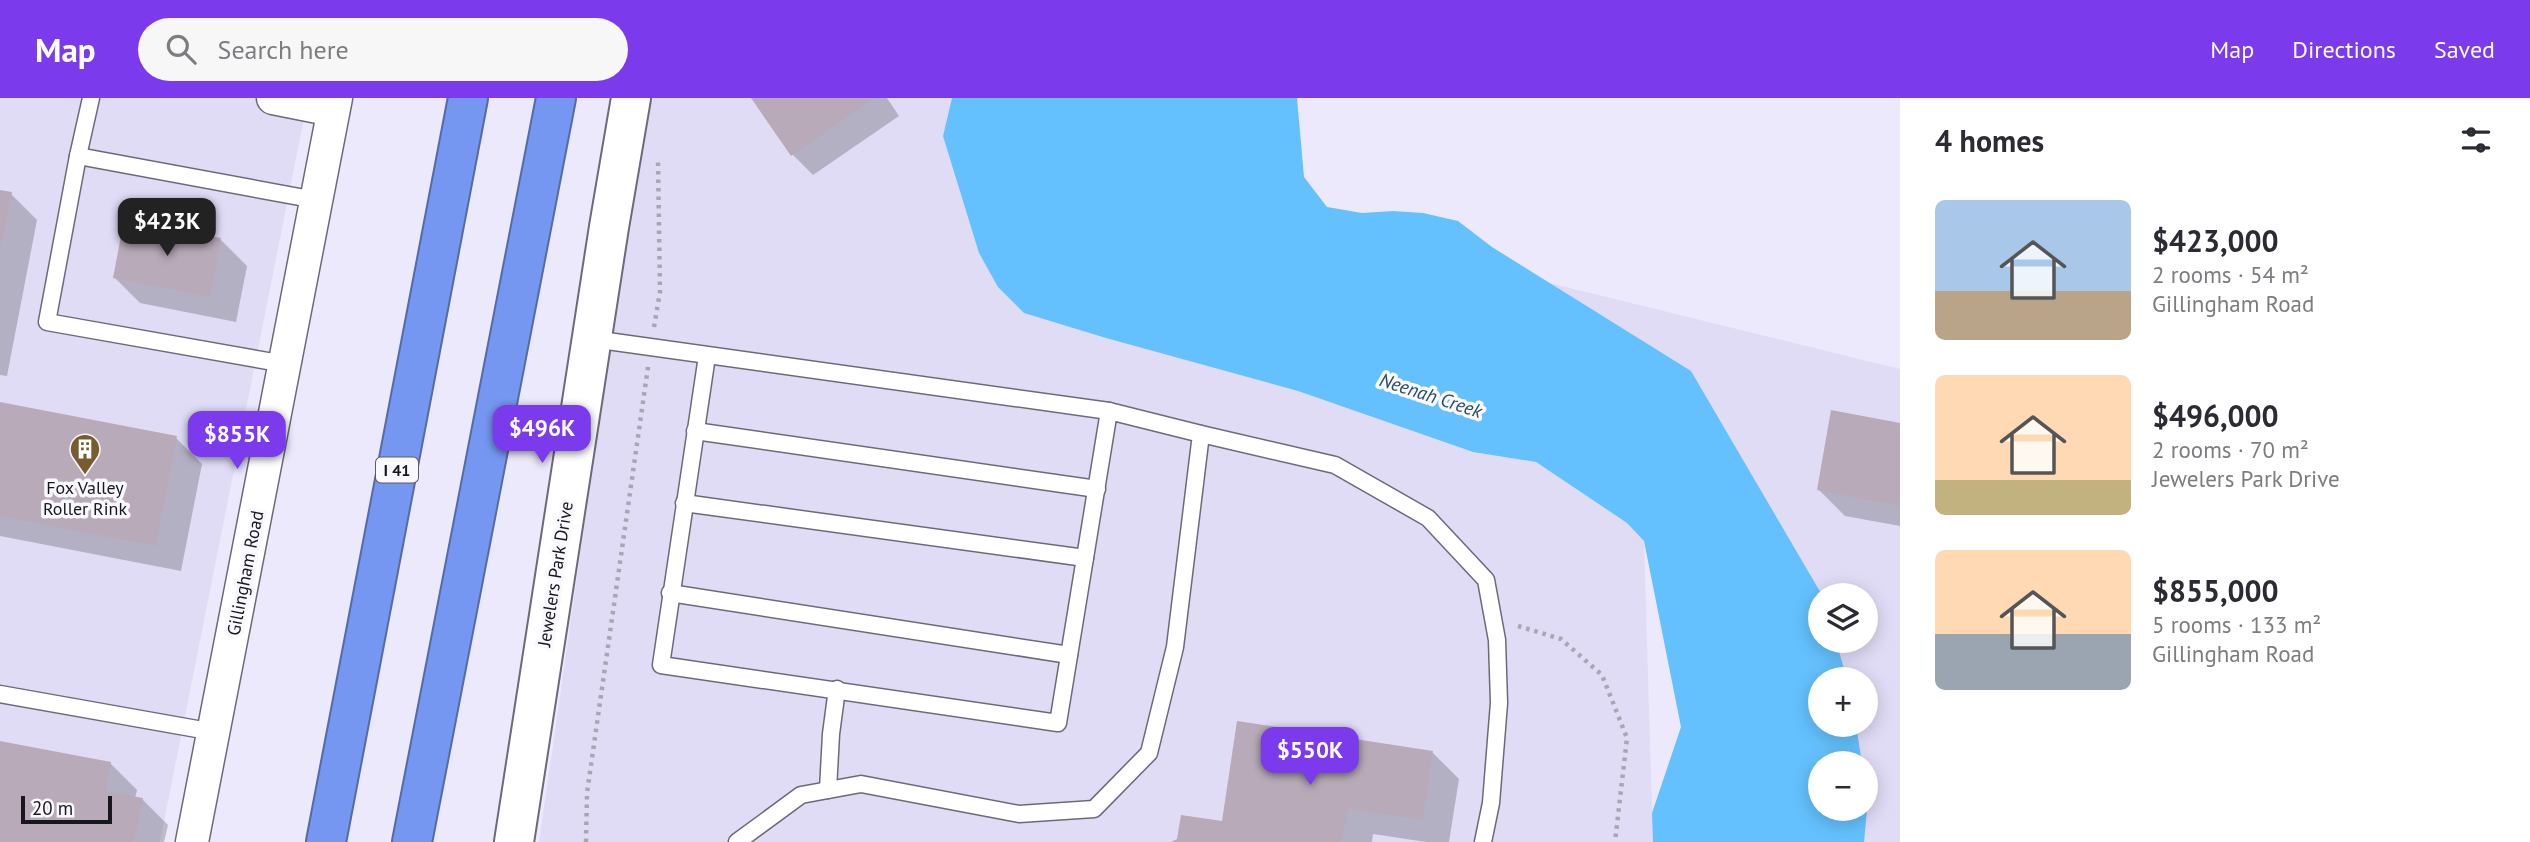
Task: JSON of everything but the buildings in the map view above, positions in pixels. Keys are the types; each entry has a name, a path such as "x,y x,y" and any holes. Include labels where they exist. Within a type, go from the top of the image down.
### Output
{"highway":[{"name":"I 41","path":"326,842 468,98"},
{"path":"412,842 556,98"}],"street":[{"path":"273,98 335,104"},
{"name":"Jewelers Park Drive","path":"514,842 631,98"},
{"name":"Gillingham Road","path":"192,842 335,104"}],"lane":[{"path":"91,98 47,322 285,364"},
{"path":"78,156 316,200"},
{"path":"593,339 1110,411 1335,465 1428,518 1486,580 1497,640 1499,703 1492,803 1483,842"},
{"path":"707,356 661,665 1058,723 1110,411"},
{"path":"695,431 1097,489"},
{"path":"737,842 801,795 861,784 1019,814 1094,809 1149,753 1174,648 1200,434"},
{"path":"684,503 1085,558"},
{"path":"670,593 1069,655"},
{"path":"828,790 837,690"},
{"path":"0,694 214,733"}],"path":[{"path":"586,842 587,793 660,292 658,158"},
{"path":"1494,619 1561,639 1602,675 1628,738 1615,842"}],"shaded area":[{"path":"0,98 308,98 160,842 0,842"},
{"path":"651,98 952,98 943,137 1298,391 1473,452 1536,462 1627,523 1644,541 1653,842 539,842 619,283"},
{"path":"1464,262 1900,369 1900,842 1760,842 1752,678"}],"water":[{"name":"Neenah Creek","path":"952,98 1297,98 1304,177 1327,207 1362,213 1423,213 1458,221 1492,247 1691,371 1815,583 1808,583 1808,653 1839,653 1844,667 1808,667 1808,737 1858,737 1860,751 1808,751 1808,821 1866,821 1864,842 1653,842 1652,813 1681,727 1644,541 1627,523 1536,462 1473,452 1298,391 1024,313 998,287 979,253 943,136"}],"place":[{"name":"Fox Valley Roller Rink","path":"85,476"}]}
